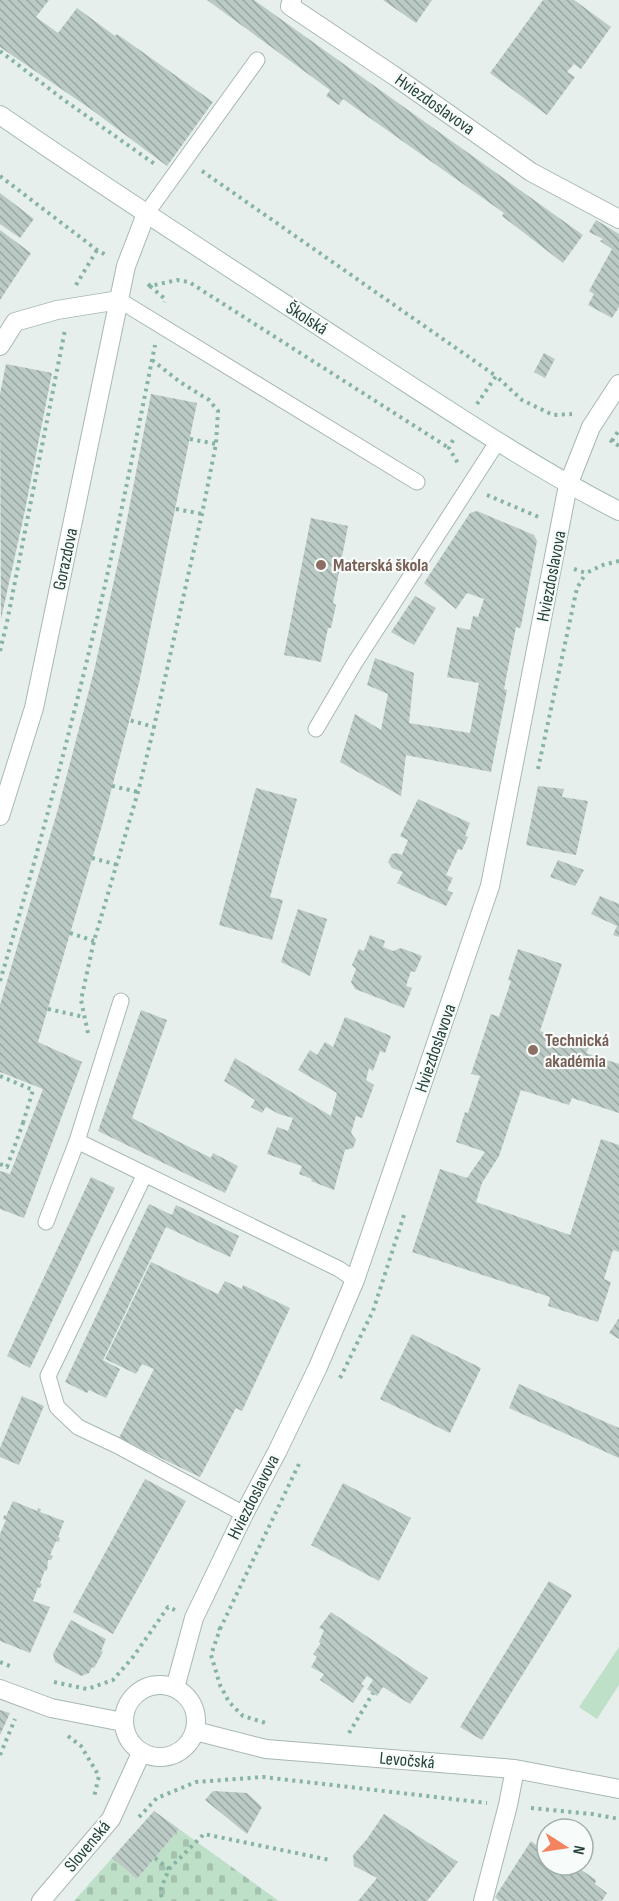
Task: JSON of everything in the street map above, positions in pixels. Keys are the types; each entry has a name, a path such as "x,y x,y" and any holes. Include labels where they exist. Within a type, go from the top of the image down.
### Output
{"street":[{"name":"Hviezdoslavova","path":"292,0 290,6 531,172 619,219"},
{"name":"Školská","path":"0,115 146,214 498,441 568,485 619,511"},
{"name":"Gorazdova","path":"0,816 34,708 126,266 146,214"},
{"path":"0,345 15,322 68,308 119,300"},
{"name":"Hviezdoslavova","path":"175,1688 194,1618 318,1367 364,1258 490,886 568,485 591,427 619,384"},
{"path":"157,1685 175,1688 185,1695 193,1706 196,1718 191,1741 174,1755 163,1758 141,1753 125,1734 123,1722 125,1710 140,1690 157,1685"},
{"path":"0,1689 51,1708 123,1722"},
{"name":"Levočská","path":"195,1731 266,1749 515,1769 619,1789"},
{"name":"Slovenská","path":"41,1901 111,1819 141,1753"},
{"path":"483,1901 508,1806 515,1769"}],"lane":[{"path":"146,214 257,60"},
{"path":"119,300 417,482"},
{"path":"316,729 354,664 498,441"},
{"path":"46,1222 77,1141 121,1001"},
{"path":"77,1141 339,1269 355,1280"},
{"path":"145,1174 48,1376 57,1407 78,1427 244,1514"}],"path":[{"path":"0,51 165,172 188,162 496,376"},
{"path":"0,176 98,250 126,266 165,298 162,309"},
{"path":"0,651 68,308 72,292 98,250"},
{"path":"150,286 177,279 189,282 449,448"},
{"path":"0,981 81,685 105,583 156,339"},
{"path":"99,1071 81,1000 94,941 118,865 154,727 216,444 218,411 209,400 180,382 152,360"},
{"path":"612,441 619,430"},
{"path":"190,439 216,444"},
{"path":"176,509 202,514"},
{"path":"129,720 154,727"},
{"path":"112,786 138,792"},
{"path":"92,858 118,865"},
{"path":"70,933 94,941"},
{"path":"48,1008 84,1017"},
{"path":"0,1076 33,1090 7,1167 0,1164"},
{"path":"23,1123 28,1125"},
{"path":"364,1258 387,1268"},
{"path":"348,1736 373,1693"},
{"path":"0,1755 19,1710"},
{"path":"64,1733 81,1746 99,1776 92,1804 111,1819"},
{"path":"136,1819 157,1798 196,1782 263,1778 592,1814 619,1819"},
{"path":"163,1901 160,1891 170,1869 204,1833 330,1860"},
{"path":"155,1858 170,1869"}],"green space":[{"path":"619,1647 619,1685 597,1719 579,1707"},
{"path":"179,1829 279,1901 74,1901 112,1858 137,1879"}],"building":[{"path":"0,0 49,0 36,17 58,33 77,8 213,102 167,166 92,110 0,47"},
{"path":"207,0 254,0 583,235 563,263 502,216 504,213 343,99 339,105 326,96 330,90"},
{"path":"383,0 432,0 416,23"},
{"path":"543,0 574,0 611,27 581,69 574,64 567,72 575,77 547,115 490,73"},
{"path":"0,193 34,219 20,238 0,224"},
{"path":"596,220 619,234 619,307 612,318 588,305 594,294 589,291 612,249 600,241 603,239 589,232"},
{"path":"0,230 31,253 0,300"},
{"path":"544,353 555,359 545,378 534,372"},
{"path":"6,364 52,373 1,619 0,394"},
{"path":"151,394 197,403 139,683 103,822 38,1042 82,1062 24,1218 0,1209 0,1171 10,1174 43,1089 0,1072 0,1005 58,809 94,671 124,535"},
{"path":"477,511 534,535 537,541 521,626 516,627 504,689 507,690 491,772 406,755 401,796 340,762 355,714 381,730 388,694 367,685 375,658 414,673 409,723 470,733 479,683 447,677 457,627 470,630 473,616 478,617 484,599 467,593 456,609 424,583 470,513"},
{"name":"Materská škola","path":"311,518 348,526 333,603 336,605 331,628 328,628 321,662 284,655"},
{"path":"415,596 436,608 414,645 391,632"},
{"path":"538,786 564,789 562,797 588,801 576,855 526,845"},
{"path":"256,788 297,799 270,897 283,900 272,940 219,925"},
{"path":"418,799 470,823 465,836 468,837 462,850 458,849 446,875 453,878 447,890 453,893 446,906 397,883 403,872 392,868 388,862 392,854 402,855 408,840 400,836"},
{"path":"558,860 584,870 575,886 550,877"},
{"path":"600,896 619,904 619,937 613,935 617,926 591,914"},
{"path":"298,909 327,919 310,976 281,962"},
{"path":"370,935 385,941 383,947 393,951 401,948 422,956 415,972 411,971 406,986 412,988 404,1008 355,989 351,982 356,969 352,965 359,949 364,951"},
{"path":"518,949 562,964 540,1031 589,1047 586,1053 619,1064 619,1113 572,1098 569,1105 521,1090 499,1156 482,1183 476,1202 570,1235 601,1139 619,1145 619,1252 613,1250 604,1279 611,1282 598,1322 548,1306 550,1297 412,1252 440,1169 467,1178 485,1152 456,1142 480,1076 471,1074 491,1014 499,1017 511,981 508,980"},
{"path":"141,1010 167,1020 132,1118 211,1158 213,1153 238,1166 225,1193 98,1131"},
{"path":"345,1017 391,1036 385,1053 380,1051 373,1071 369,1068 366,1080 374,1085 362,1118 356,1116 351,1133 356,1140 353,1148 345,1150 334,1190 299,1174 302,1166 267,1154 277,1127 288,1131 293,1118 266,1107 262,1113 251,1107 255,1100 224,1081 235,1058 331,1116 337,1093 298,1070 310,1050 317,1055 325,1042 333,1047"},
{"path":"91,1177 115,1188 30,1368 7,1356"},
{"path":"149,1204 172,1215 176,1205 239,1236 230,1257 166,1227 103,1360 120,1369 106,1398 89,1390 87,1393 65,1382"},
{"path":"151,1262 218,1294 225,1281 242,1289 243,1285 290,1308 242,1411 236,1408 200,1477 119,1438 154,1369 142,1364 136,1374 105,1359"},
{"path":"619,1318 619,1339 609,1333"},
{"path":"412,1334 481,1368 450,1433 380,1399"},
{"path":"519,1384 619,1428 619,1458 509,1408"},
{"path":"22,1396 44,1406 19,1465 0,1457 0,1448"},
{"path":"145,1479 186,1501 113,1634 73,1612"},
{"path":"343,1483 411,1518 379,1581 311,1545"},
{"path":"13,1501 37,1511 38,1508 41,1509 40,1512 64,1521 58,1537 59,1542 56,1541 50,1555 53,1556 51,1560 48,1560 47,1571 45,1570 40,1583 42,1584 40,1588 38,1587 33,1601 50,1607 30,1653 0,1641 0,1534 6,1520 3,1519 4,1515 6,1516"},
{"path":"549,1581 572,1595 482,1740 460,1727"},
{"path":"331,1612 428,1678 410,1704 383,1687 377,1696 367,1689 373,1680 367,1676 361,1684 364,1686 353,1703 320,1680 324,1674 311,1667 317,1657 313,1654 321,1643 319,1642 324,1630 319,1628"},
{"path":"71,1620 106,1639 101,1651 103,1652 94,1668 92,1667 89,1673 81,1676 55,1662 53,1654"},
{"path":"0,1710 10,1713 0,1735"},
{"path":"213,1791 247,1793 262,1807 247,1834 205,1800"},
{"path":"154,1811 179,1829 137,1879 112,1858"},
{"path":"384,1814 458,1862 427,1901 358,1901 377,1878 354,1866 353,1855"},
{"path":"531,1841 535,1844 535,1877 592,1877 596,1880 595,1884 607,1893 602,1901 499,1901 495,1897"}],"place":[{"name":"Materská škola","path":"321,565"},
{"name":"Technická akadémia","path":"533,1050"}]}
